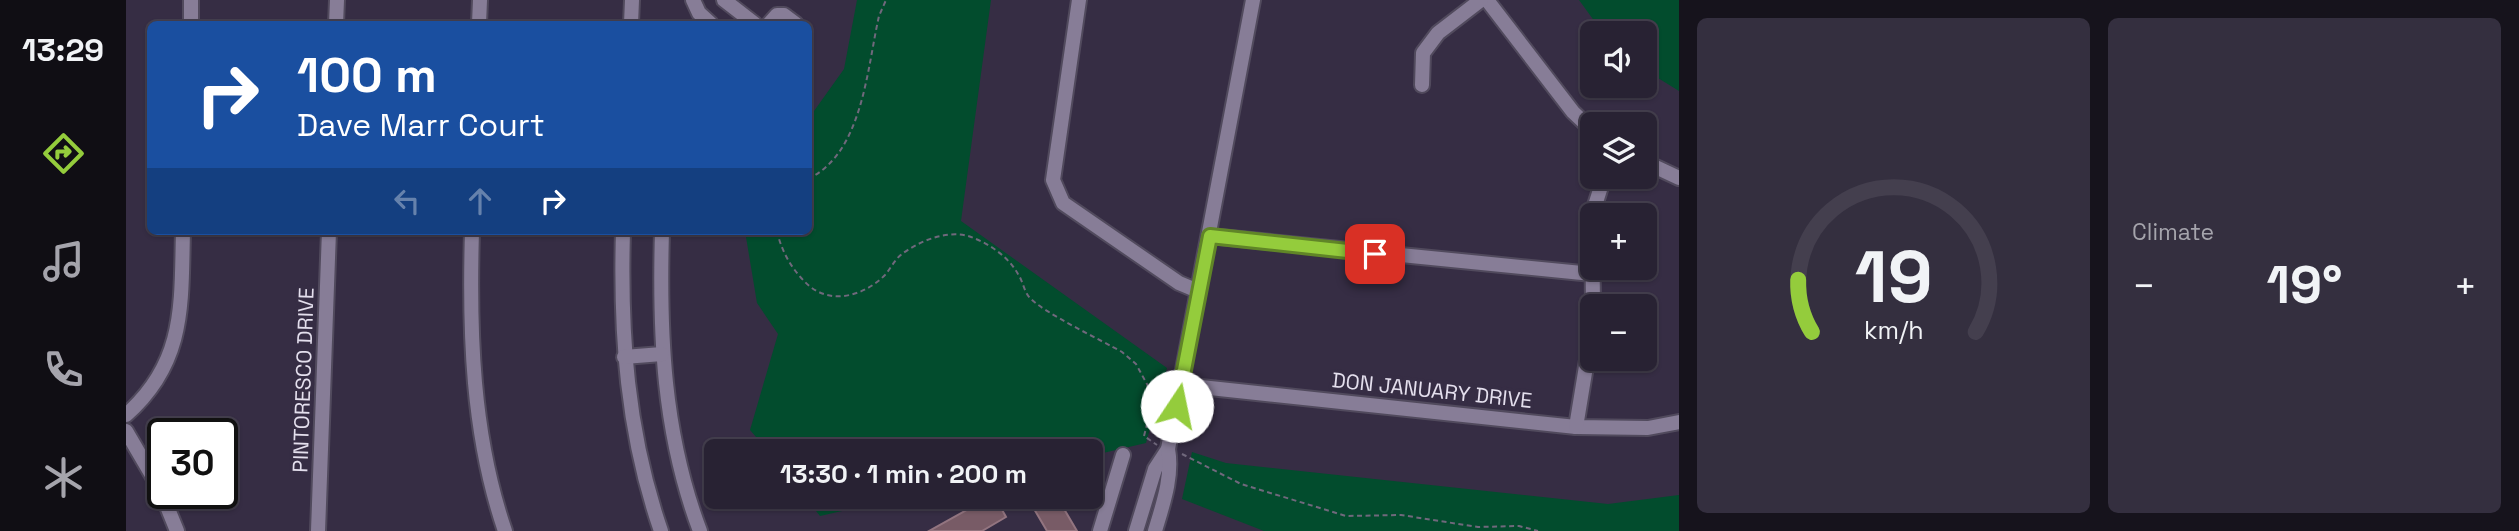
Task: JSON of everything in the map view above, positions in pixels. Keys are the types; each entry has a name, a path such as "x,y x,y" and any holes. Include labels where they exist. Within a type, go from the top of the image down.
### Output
{"street":[{"path":"191,0 191,21"},
{"path":"336,21 337,0"},
{"path":"479,21 480,0"},
{"path":"631,21 632,0"},
{"path":"694,0 699,13 708,21"},
{"path":"724,0 751,21"},
{"path":"1079,0 1053,180 1056,192 1063,203 1180,283 1198,291"},
{"path":"1155,531 1168,480 1168,449 1253,0"},
{"path":"1422,85 1423,52 1438,33 1481,0"},
{"path":"1487,0 1580,119"},
{"path":"772,21 777,15 784,15 792,21"},
{"path":"1657,168 1679,178"},
{"path":"126,415 156,383 174,344 181,308 183,235"},
{"name":"PINTORESCO DRIVE","path":"318,531 329,235"},
{"path":"472,235 471,318 477,403 494,498 505,531"},
{"path":"623,235 624,358 642,468 661,531"},
{"path":"663,235 662,354 671,429 701,531"},
{"path":"1210,236 1580,273"},
{"path":"624,358 662,354"},
{"path":"1576,427 1585,371"},
{"name":"DON JANUARY DRIVE","path":"1182,385 1576,427 1648,428 1679,422"},
{"path":"126,431 160,489 177,531"},
{"path":"1136,531 1155,469 1168,449"},
{"path":"1100,531 1123,455"}],"path":[{"path":"812,176 836,159 854,128 879,16 886,0"},
{"path":"778,235 781,247 800,277 813,290 826,296 854,294 870,286 885,275 901,255 937,237 965,235 986,243 1008,260 1030,297 1122,352 1136,364 1154,397 1144,436 1168,449 1241,484 1346,516 1401,515 1478,527 1519,526 1538,531"}],"green space":[{"path":"857,0 991,0 961,221 1167,368 1146,443 1103,453 1103,439 758,439 750,430 778,334 757,303 746,235 812,235 812,114 844,69"},
{"path":"1579,0 1679,0 1679,91 1657,77 1657,21 1594,21"},
{"path":"1192,452 1226,463 1608,504 1679,495 1679,531 1264,531 1182,499"},
{"path":"814,509 851,509 820,516"}],"building":[{"path":"968,509 1002,509 1006,517 982,531 929,531"},
{"path":"1034,509 1064,509 1077,531 1047,531"}],"route":[{"path":"1177,406 1210,236 1375,254"}]}
